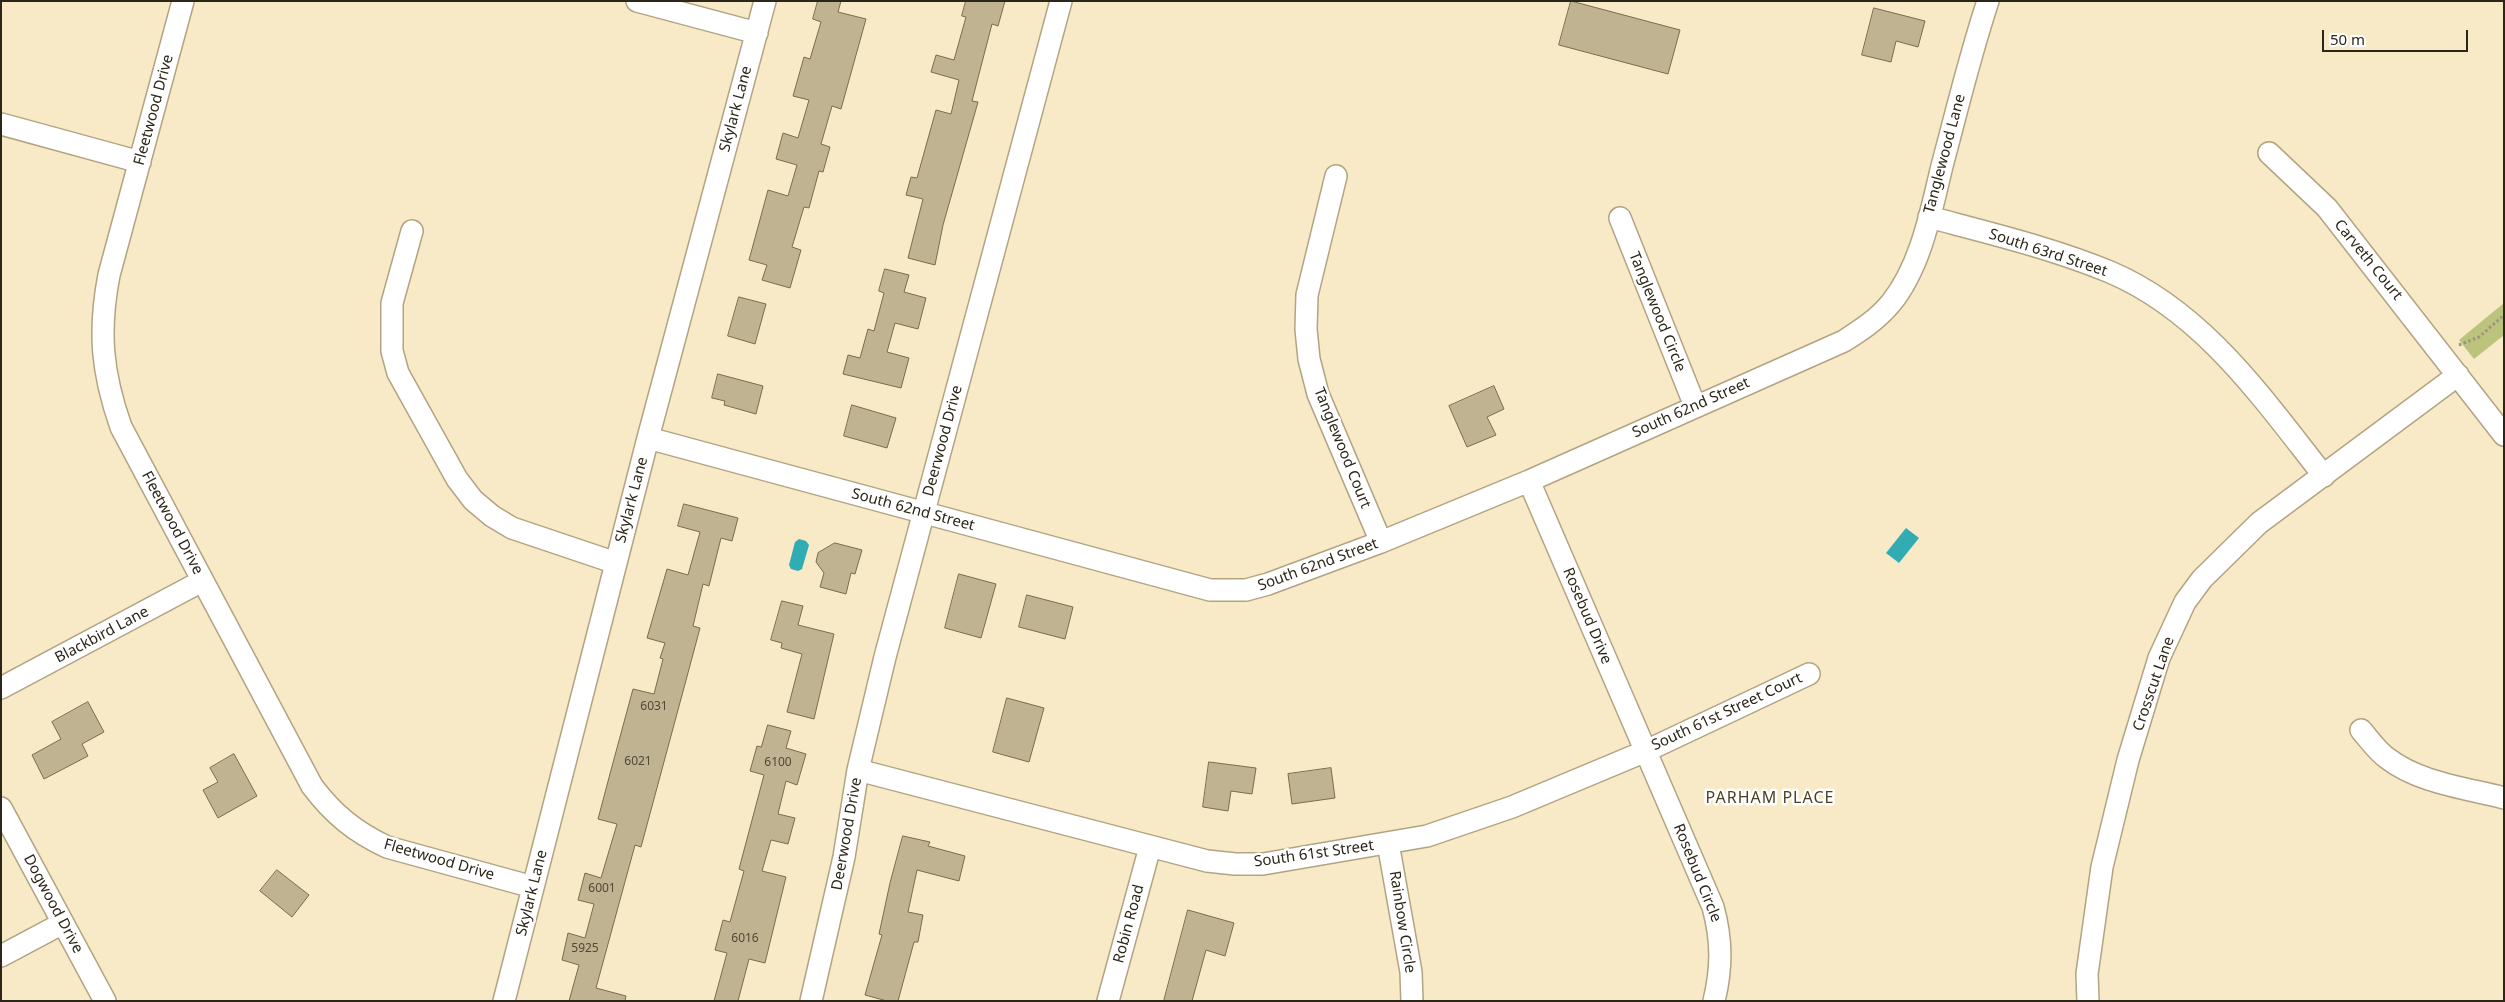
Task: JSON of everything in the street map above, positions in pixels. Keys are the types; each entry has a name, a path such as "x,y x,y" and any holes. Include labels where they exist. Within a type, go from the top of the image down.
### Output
{"street":[{"name":"Fleetwood Drive","path":"183,1 104,305 103,364 109,394 121,427 312,786 326,805 344,822 365,836 387,847 533,887"},
{"path":"637,1 756,33"},
{"name":"Skylark Lane","path":"504,1001 648,438 765,1"},
{"name":"Deerwood Drive","path":"811,1001 844,857 858,770 924,513 1061,1"},
{"name":"Tanglewood Lane","path":"1892,302 1914,262 1929,216 1973,48 1988,1"},
{"path":"1,124 140,162"},
{"name":"Carveth Court","path":"2269,153 2327,208 2504,435"},
{"name":"Tanglewood Court","path":"1336,176 1307,295 1306,329 1309,359 1318,394 1381,542"},
{"name":"South 63rd Street","path":"1929,216 2068,256 2112,273 2160,301 2207,337 2240,369 2324,476"},
{"name":"Tanglewood Circle","path":"1620,218 1695,406"},
{"path":"412,231 392,304 392,351 398,373 457,479 472,500 492,516 512,528 616,563"},
{"name":"South 62nd Street","path":"648,438 1210,590 1246,590 1268,584 1381,542 1529,481 1844,341 1881,314 1892,302"},
{"name":"Crosscut Lane","path":"2088,1001 2086,974 2102,868 2128,760 2159,658 2185,602 2202,579 2259,524 2458,375"},
{"name":"Rosebud Drive","path":"1529,481 1646,751"},
{"name":"Blackbird Lane","path":"1,688 202,581"},
{"name":"South 61st Street Court","path":"1646,751 1808,674"},
{"path":"2361,730 2386,758 2404,769 2430,779 2504,798"},
{"name":"South 61st Street","path":"858,770 1206,861 1263,864 1427,836 1512,807 1646,751"},
{"name":"Rosebud Circle","path":"1646,751 1713,907 1722,952 1719,980 1714,1001"},
{"name":"Dogwood Drive","path":"1,808 104,1001"},
{"name":"Rainbow Circle","path":"1388,843 1411,972 1412,1001"},
{"name":"Robin Road","path":"1108,1001 1150,847"},
{"path":"1,956 63,923"}],"path":[{"path":"2444,356 2479,336 2504,315"}],"green space":[{"path":"2504,303 2504,335 2474,359 2459,340"}],"water":[{"path":"1906,528 1919,538 1899,563 1886,553"},
{"path":"799,539 806,541 809,545 802,569 798,571 791,569 789,565 795,542"}],"building":[{"path":"818,1 841,1 838,12 866,19 841,109 832,106 821,144 830,147 823,172 819,171 809,208 804,207 792,247 801,250 790,288 762,280 767,265 749,260 768,190 788,196 797,165 776,159 783,133 798,138 809,100 793,96 804,57 810,59 821,22 813,19"},
{"path":"966,1 1005,1 998,26 992,24 972,101 978,102 943,225 935,265 908,258 923,199 906,195 911,177 917,178 936,110 951,114 959,80 931,72 936,55 954,60 966,17 962,16"},
{"path":"1571,1 1680,30 1668,74 1559,45"},
{"path":"1874,8 1925,21 1918,47 1896,41 1891,62 1862,55"},
{"path":"885,269 909,275 904,292 926,298 918,329 895,323 887,352 909,358 901,388 843,374 848,355 860,358 868,329 874,331 884,293 879,291"},
{"path":"739,297 766,304 755,344 728,336"},
{"path":"718,374 763,386 756,414 724,405 725,401 712,398"},
{"path":"1494,386 1504,409 1487,417 1496,435 1467,447 1449,406"},
{"path":"852,405 896,418 887,448 844,436"},
{"path":"684,504 738,518 732,541 721,538 709,586 703,584 693,626 700,628 641,847 635,845 596,988 626,996 625,1001 569,1001 579,965 562,960 568,933 585,938 594,904 578,900 585,873 601,878 617,824 598,819 633,689 654,694 663,659 660,658 665,643 647,638 667,569 688,575 700,532 678,526"},
{"path":"835,543 862,550 855,574 851,573 846,594 820,587 824,573 816,562 818,553"},
{"path":"959,574 996,584 981,638 945,628"},
{"path":"1027,595 1073,607 1065,639 1019,627"},
{"path":"782,601 803,606 798,625 834,634 814,719 787,712 802,654 781,648 782,643 771,640"},
{"path":"1007,698 1044,708 1029,762 993,752"},
{"path":"88,702 104,732 82,744 88,756 44,779 32,755 61,739 52,722"},
{"path":"768,725 791,731 786,748 806,754 797,785 786,781 778,814 795,818 788,844 771,840 762,871 786,877 765,963 749,959 738,1001 714,1001 727,953 715,950 723,920 730,922 744,871 739,869 764,775 750,771 757,746 761,747"},
{"path":"234,754 257,796 218,818 203,790 218,782 210,768"},
{"path":"1209,762 1256,768 1252,794 1231,791 1228,811 1203,807"},
{"path":"1331,768 1335,798 1292,804 1288,774"},
{"path":"903,836 930,842 928,846 965,856 959,881 917,870 908,912 923,915 918,942 914,942 898,1001 887,1001 865,995 882,935 879,934"},
{"path":"277,870 309,895 292,917 260,891"},
{"path":"1188,910 1234,923 1225,956 1206,950 1192,1001 1164,1001"}],"district":[{"name":"PARHAM PLACE","path":"1770,798"}]}
